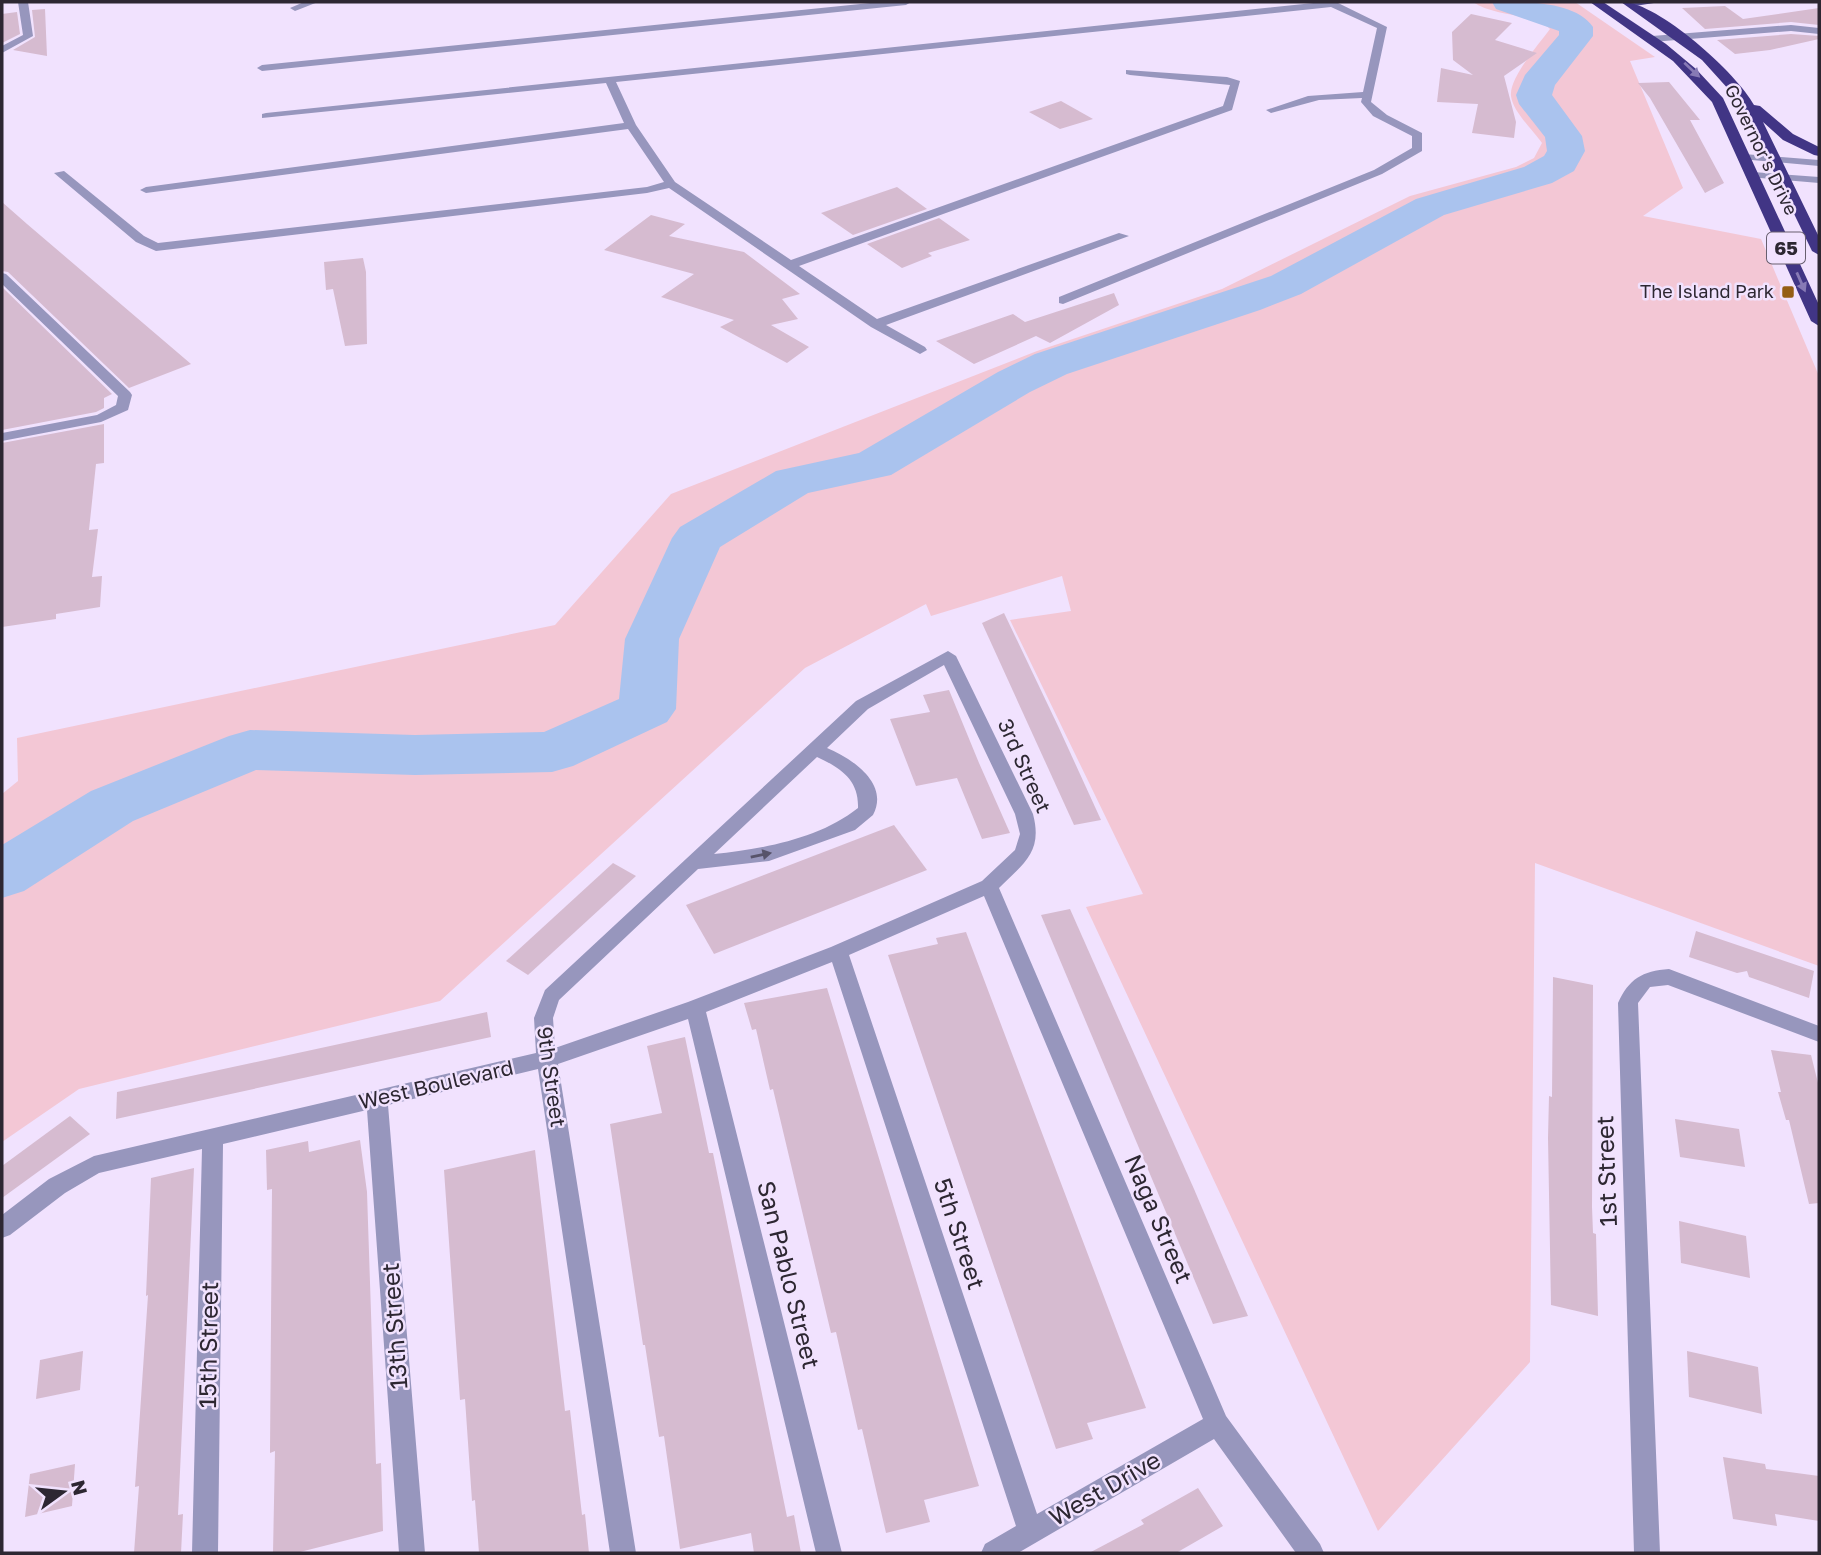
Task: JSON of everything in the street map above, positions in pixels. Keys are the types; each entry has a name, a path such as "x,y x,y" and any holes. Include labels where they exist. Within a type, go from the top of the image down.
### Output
{"highway":[{"name":"Governor's Drive","path":"1596,2 1652,40 1703,80 1718,101 1819,321"},
{"name":"Governor's Drive","path":"1630,3 1713,60 1731,78 1746,101 1819,251"},
{"path":"1746,101 1788,137 1819,152"}],"main road":[{"path":"1630,3 1655,2"}],"street":[{"path":"2,50 28,36 23,2"},
{"path":"295,8 313,2"},
{"path":"262,68 906,2"},
{"path":"266,116 610,82 1331,3 1382,27 1366,102 1371,111 1408,127 1419,135 1418,149 1378,172 1063,300"},
{"path":"1652,40 1791,28 1819,31"},
{"path":"789,265 1228,108 1236,83 1130,72"},
{"path":"610,82 631,125 671,184 876,324 920,350"},
{"path":"1271,110 1308,97 1330,94 1368,95"},
{"path":"146,190 631,125"},
{"path":"1744,157 1819,163"},
{"path":"60,173 140,239 156,247 404,216 647,190 671,184"},
{"path":"1753,175 1819,180"},
{"path":"876,324 1123,236"},
{"path":"2,277 125,395 123,407 101,418 2,437"},
{"name":"9th Street","path":"623,1553 547,1059 542,1023 544,1007 552,995 862,705 948,656"},
{"name":"3rd Street","path":"948,656 1024,814 1030,834 1023,853 989,886"},
{"path":"693,863 763,856 849,825 867,811 869,795 859,778 847,764 814,749"},
{"name":"West Boulevard","path":"2,1228 57,1186 94,1165 547,1059 695,1008 838,952 989,886"},
{"name":"Naga Street","path":"989,886 1217,1424 1311,1553"},
{"name":"5th Street","path":"838,952 1031,1532"},
{"name":"1st Street","path":"1647,1553 1628,1003 1634,987 1650,978 1670,977 1819,1034"},
{"name":"San Pablo Street","path":"695,1008 829,1553"},
{"name":"13th Street","path":"377,1098 412,1553"},
{"name":"15th Street","path":"205,1553 213,1136"},
{"name":"West Drive","path":"994,1553 1217,1424"}],"shaded area":[{"path":"1473,2 1575,2 1655,57 1630,61 1683,188 1643,216 1761,239 1819,376 1819,966 1535,863 1530,1362 1378,1531 1086,907 1143,894 1010,620 1071,611 1062,576 931,616 926,604 805,668 440,1001 79,1089 2,1142 2,794 18,781 17,738 555,625 671,494 1037,351 1222,289 1410,196 1516,167 1534,158 1542,143 1515,108 1511,96 1515,80 1526,61 1550,29 1534,20 1492,10"}],"building":[{"path":"1725,6 1743,19 1819,8 1819,25 1791,22 1705,29 1682,8"},
{"path":"45,9 47,56 13,50 35,37 32,10"},
{"path":"17,12 20,34 2,43 2,14"},
{"path":"1471,14 1512,23 1495,40 1537,53 1504,76 1516,122 1514,138 1472,133 1478,104 1437,102 1441,68 1473,75 1453,60 1452,32"},
{"path":"1791,34 1819,36 1819,39 1770,50 1735,54 1717,40"},
{"path":"1669,82 1700,120 1690,120 1724,183 1705,193 1650,98 1638,83"},
{"path":"1061,101 1093,119 1060,129 1029,112"},
{"path":"897,187 927,209 853,235 821,213"},
{"path":"2,202 191,364 129,388 8,272 2,271"},
{"path":"651,215 685,224 669,236 744,252 800,294 782,299 798,319 771,325 809,347 787,363 720,327 734,320 661,297 694,274 604,250"},
{"path":"939,218 970,240 928,253 932,256 902,268 867,244"},
{"path":"363,258 366,272 367,344 345,346 333,289 326,290 324,262"},
{"path":"2,287 112,394 104,398 104,408 96,412 2,430"},
{"path":"1114,293 1119,305 1050,343 1036,336 974,364 936,341 1013,314 1025,322"},
{"path":"104,424 104,463 96,464 89,530 98,529 92,577 102,576 100,607 56,614 56,619 2,627 2,443"},
{"path":"1004,613 1101,820 1074,825 982,623"},
{"path":"949,690 1010,833 982,839 957,778 916,786 890,719 930,712 923,695"},
{"path":"894,825 927,870 714,954 686,905"},
{"path":"613,863 636,876 528,975 506,961"},
{"path":"1070,909 1248,1316 1213,1324 1041,915"},
{"path":"1696,931 1814,971 1809,998 1749,977 1747,971 1737,973 1689,957"},
{"path":"966,932 1146,1408 1087,1423 1093,1439 1056,1449 888,955 938,944 936,938"},
{"path":"1553,977 1593,985 1592,1207 1593,1233 1596,1234 1598,1316 1551,1305 1548,1138 1549,1096 1552,1097"},
{"path":"827,988 979,1486 924,1500 930,1522 886,1533 862,1429 858,1430 836,1332 831,1333 773,1089 770,1090 756,1029 752,1030 744,1003"},
{"path":"487,1012 491,1037 116,1119 117,1092"},
{"path":"685,1037 709,1153 713,1153 787,1517 794,1515 801,1553 754,1553 751,1533 680,1549 664,1436 659,1437 643,1345 610,1124 662,1113 647,1046"},
{"path":"1771,1050 1811,1055 1819,1087 1819,1203 1809,1204 1789,1120 1786,1120 1778,1092 1781,1092"},
{"path":"70,1116 90,1134 2,1198 2,1166"},
{"path":"1675,1119 1739,1129 1745,1167 1680,1157"},
{"path":"360,1140 367,1192 376,1464 381,1463 383,1531 296,1553 273,1553 275,1451 270,1453 272,1189 267,1190 266,1150 308,1141 309,1152"},
{"path":"535,1150 565,1411 570,1410 589,1553 479,1553 475,1500 472,1501 465,1399 460,1400 444,1170"},
{"path":"194,1168 178,1515 183,1514 181,1553 134,1553 139,1486 135,1487 148,1295 146,1296 151,1178"},
{"path":"1679,1221 1746,1236 1750,1278 1681,1263"},
{"path":"83,1351 80,1390 36,1399 40,1360"},
{"path":"1687,1351 1758,1367 1762,1414 1689,1397"},
{"path":"1723,1457 1765,1464 1766,1469 1819,1476 1819,1521 1775,1514 1777,1526 1733,1519"},
{"path":"75,1464 72,1506 25,1517 30,1474"},
{"path":"1198,1488 1223,1526 1176,1553 1089,1553 1144,1524 1141,1520"}],"waterway":[{"path":"2,875 112,806 250,750 415,755 552,752 647,709 652,639 698,538 793,481 874,465 1014,382 1051,364 1245,301 1286,285 1430,207 1538,175 1560,163 1566,151 1563,136 1537,104 1534,95 1538,83 1576,36 1576,27 1569,22 1508,2"}],"place":[{"name":"The Island Park","path":"1788,292"}]}
